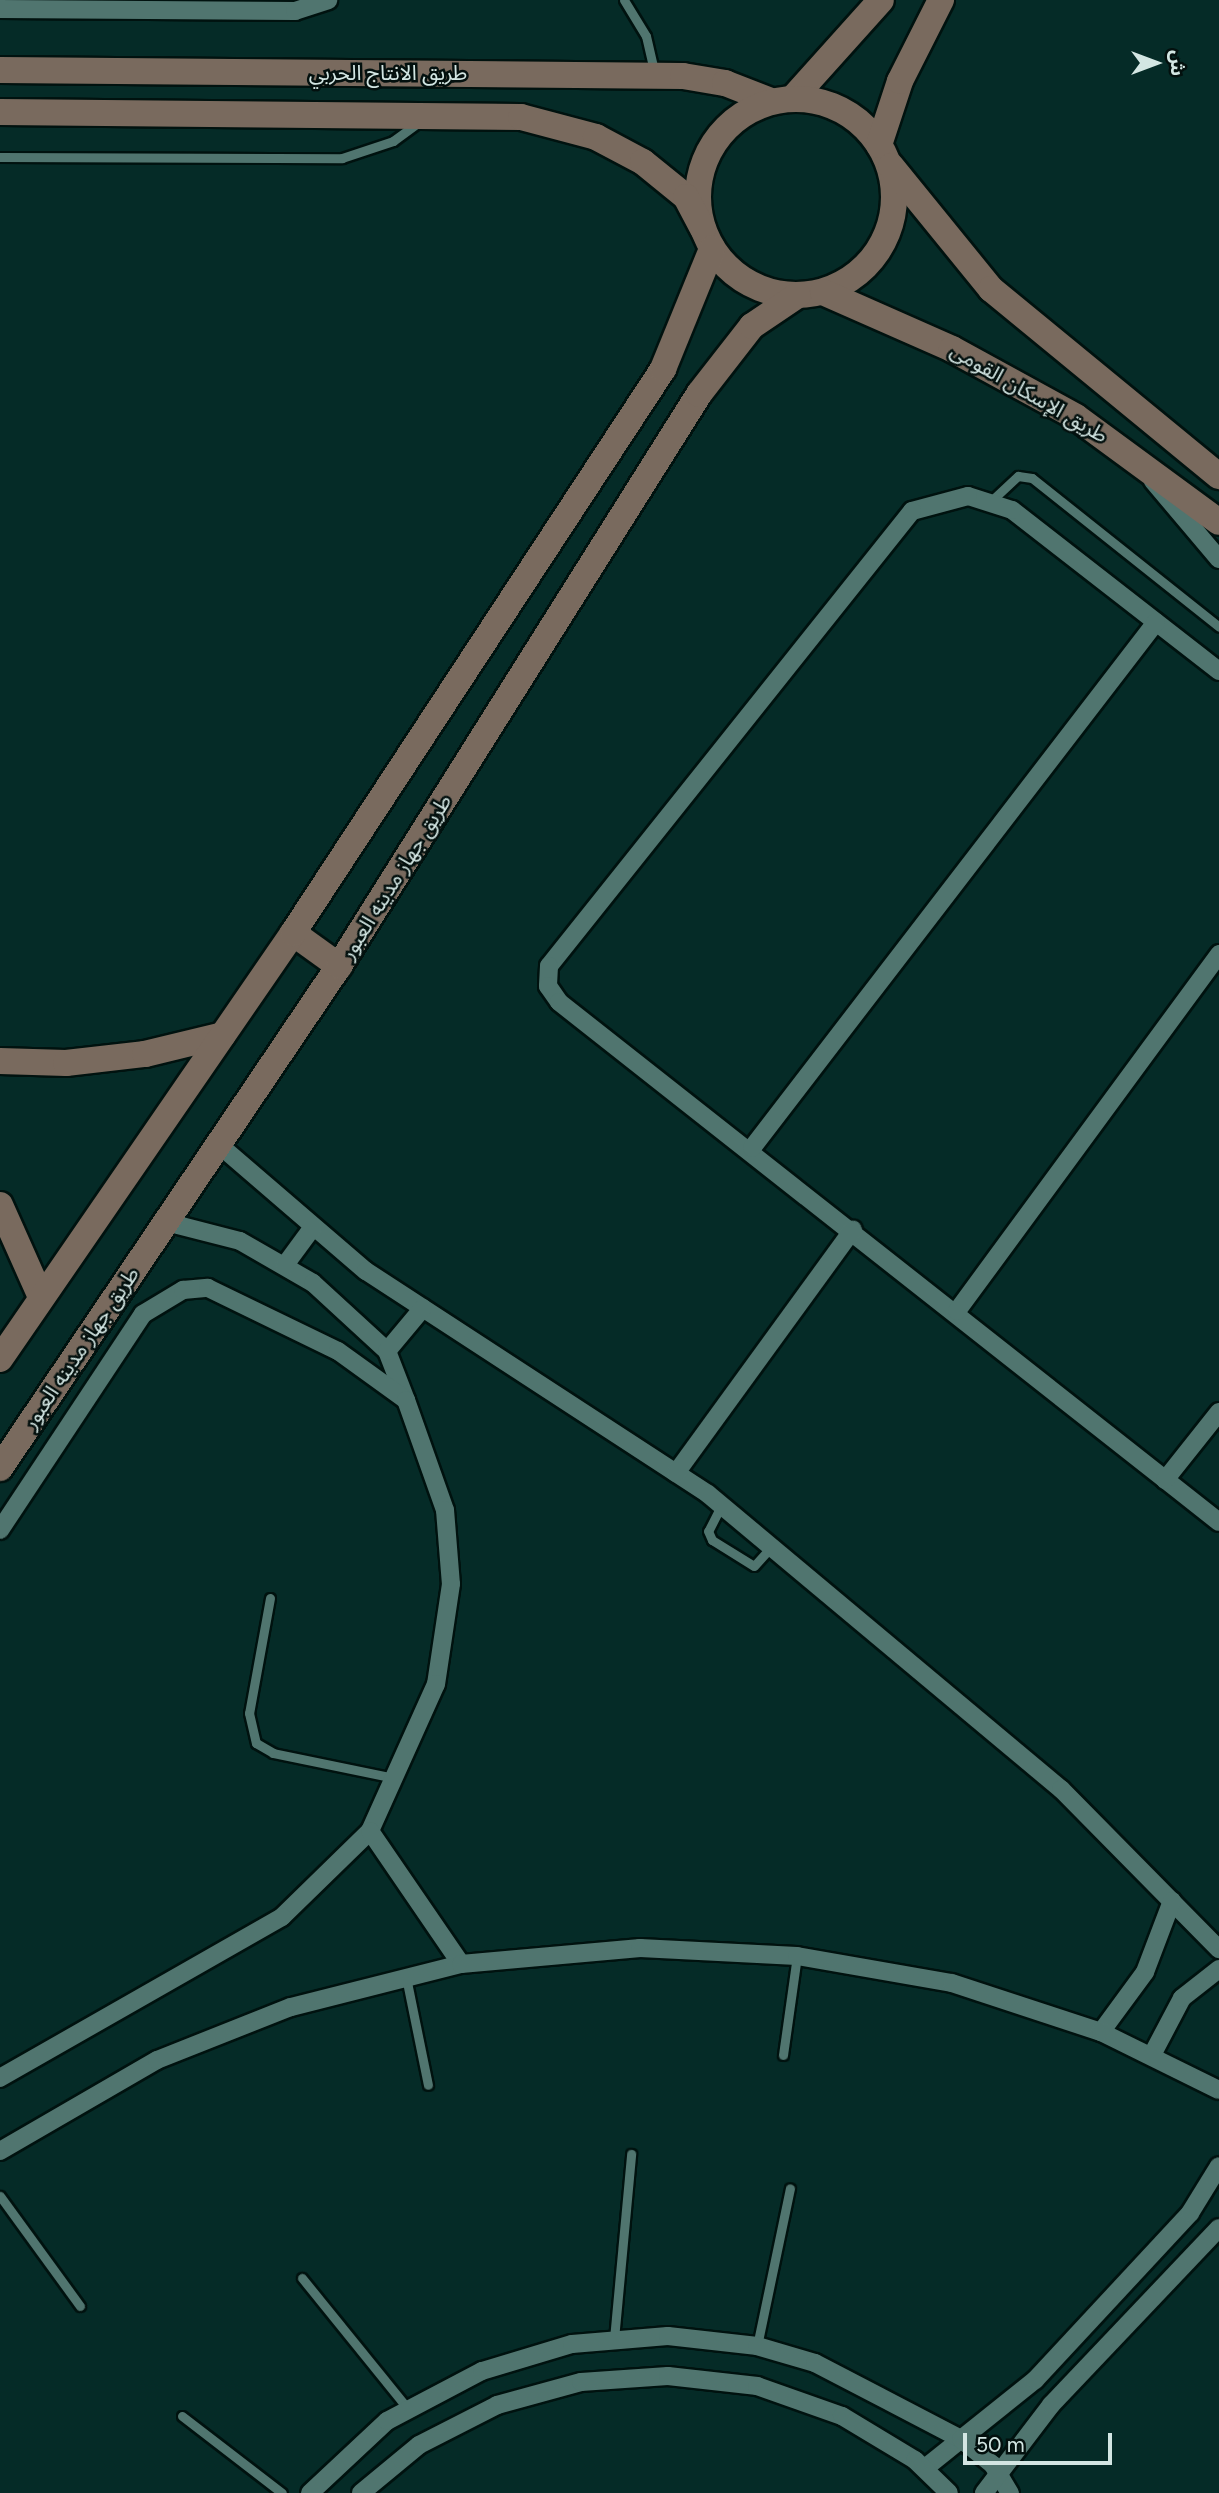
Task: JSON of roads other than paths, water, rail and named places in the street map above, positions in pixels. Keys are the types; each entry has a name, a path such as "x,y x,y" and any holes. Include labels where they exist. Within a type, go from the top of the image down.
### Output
{"main road":[{"path":"783,99 881,0"},
{"path":"707,239 749,284 810,294 845,282 878,251 894,209 884,154 900,81 941,0"},
{"name":"طريق الانتاج الحربي","path":"0,70 655,76 704,78 783,99"},
{"path":"0,1359 293,933 663,369 707,239 698,183 715,140 750,109 783,99 843,110 884,154"},
{"name":"طريق الانتاج الحربي","path":"0,112 521,117 596,137 665,178 686,197 707,239"},
{"name":"طريق الإسكان القومى","path":"884,154 991,289 1219,476"},
{"name":"طريق الإسكان القومى","path":"810,294 952,349 1135,455 1219,522"},
{"name":"طريق جهاز مدينه العبور","path":"0,1468 217,1143 340,966 699,394 752,326 810,294"},
{"path":"293,933 340,966"},
{"path":"0,1061 66,1063 145,1054 223,1035"},
{"path":"0,1205 41,1297"}],"street":[{"path":"0,9 52,5 128,5 295,11 328,0"},
{"path":"1135,455 1219,559"},
{"path":"1219,671 991,501 944,498 912,511 886,536 549,966 548,986 559,1002 752,1149 1219,1522"},
{"path":"752,1149 1156,622"},
{"path":"957,1311 1219,954"},
{"path":"217,1143 313,1227 423,1308 676,1473 721,1506 1061,1789 1219,1949"},
{"path":"0,2078 282,1917 370,1831 397,1778 436,1684 452,1584 445,1510 387,1351 285,1265 228,1237 166,1222"},
{"path":"285,1265 313,1227"},
{"path":"676,1473 853,1229"},
{"path":"0,1530 143,1314 183,1290 231,1295 338,1351 406,1400"},
{"path":"387,1351 423,1308"},
{"path":"1165,1480 1219,1412"},
{"path":"370,1831 461,1964"},
{"path":"1101,2032 1145,1972 1172,1902"},
{"path":"0,2151 93,2093 190,2046 291,2007 461,1964 640,1948 797,1956 952,1983 1101,2032 1219,2090"},
{"path":"1152,2055 1181,1998 1219,1969"},
{"path":"925,2468 1035,2380 1190,2213 1219,2166"},
{"path":"984,2493 1051,2405 1219,2228"},
{"path":"310,2493 361,2442 408,2409 526,2355 614,2339 668,2336 757,2346 815,2363 961,2439 1000,2474 1010,2493"},
{"path":"361,2493 419,2445 496,2405 581,2382 635,2377 713,2379 800,2399 881,2437 925,2468 949,2493"}],"lane":[{"path":"624,0 646,36 655,76"},
{"path":"0,157 342,158 393,141 425,116"},
{"path":"991,501 1018,476 1032,478 1219,627"},
{"path":"721,1506 709,1527 712,1540 754,1566 771,1547"},
{"path":"270,1598 248,1724 256,1743 273,1753 397,1778"},
{"path":"783,2055 797,1956"},
{"path":"406,1977 428,2085"},
{"path":"614,2339 631,2154"},
{"path":"757,2346 790,2188"},
{"path":"0,2196 80,2306"},
{"path":"302,2278 408,2409"},
{"path":"182,2416 282,2493"}]}
